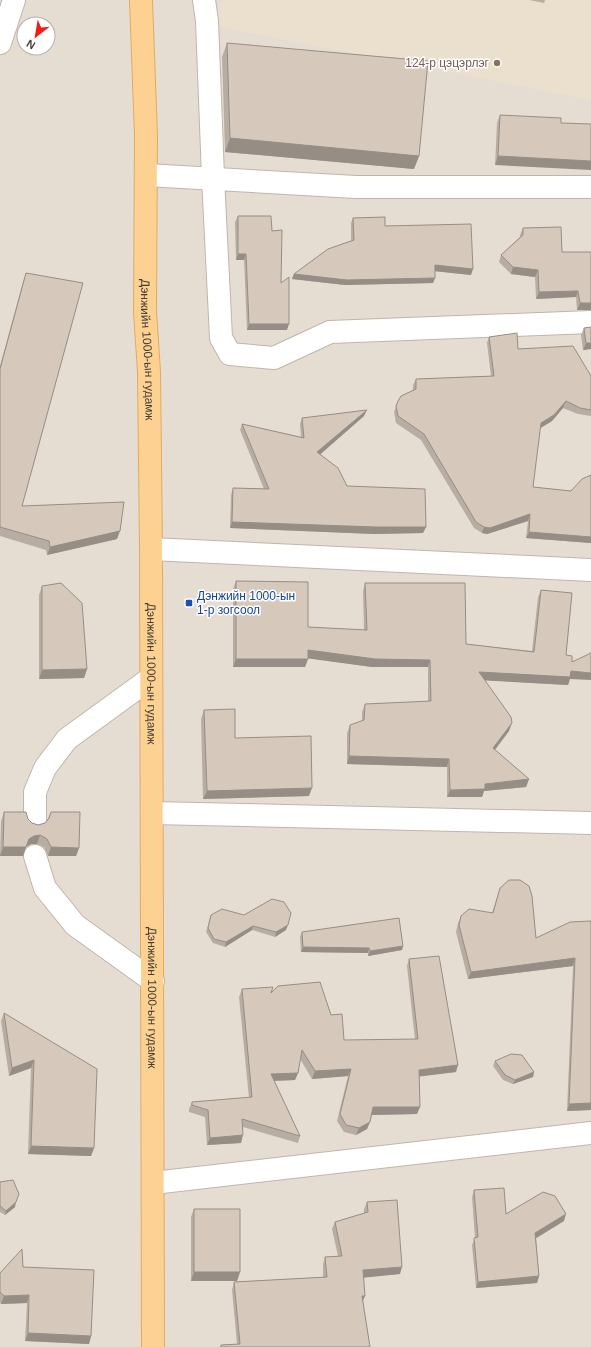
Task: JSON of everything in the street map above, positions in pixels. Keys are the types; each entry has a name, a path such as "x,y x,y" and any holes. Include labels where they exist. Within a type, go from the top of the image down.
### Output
{"main road":[{"name":"Дэнжийн 1000-ын гудамж","path":"141,0 146,175 145,312 149,372 151,549 150,678 154,1347"}],"street":[{"path":"0,43 14,0"},
{"path":"204,0 207,21 221,338 230,354 274,358 330,332 591,322"},
{"path":"146,175 213,177 356,186 591,187"},
{"path":"151,549 591,570"},
{"path":"35,821 35,792 45,768 67,739 150,678"},
{"path":"152,813 591,822"},
{"path":"35,856 45,888 75,925 153,981"},
{"path":"153,1183 591,1133"}],"shaded area":[{"path":"0,0 591,0 591,1347 0,1347"},
{"name":"124-р цэцэрлэг","path":"221,0 591,0 591,100 216,26"}],"building":[{"path":"227,43 428,61 419,156 230,138"},
{"path":"500,115 561,118 561,123 591,124 591,161 498,156"},
{"path":"238,216 271,216 272,231 282,230 281,283 289,277 289,324 249,324 246,254 238,254"},
{"path":"385,217 385,226 471,224 473,269 435,265 435,278 347,280 294,274 328,249 354,240 353,218"},
{"path":"561,227 562,252 591,252 591,303 580,303 578,291 539,292 538,270 513,267 501,255 523,235 523,228"},
{"path":"26,273 83,283 22,506 124,502 120,531 50,547 49,541 0,527 0,369"},
{"path":"591,327 591,343 586,343 584,328"},
{"path":"517,333 518,349 573,346 591,376 591,410 580,408 566,401 554,415 541,423 533,487 571,491 582,479 591,475 591,537 529,532 530,514 490,528 484,527 476,522 424,434 398,416 396,406 398,401 401,396 416,389 416,379 494,376 489,337"},
{"path":"367,410 317,452 338,468 347,486 425,489 426,527 376,527 232,522 233,488 269,489 242,424 304,438 302,418"},
{"path":"236,581 308,582 308,627 367,630 365,583 465,583 466,644 534,652 541,590 572,593 566,655 572,656 572,662 591,653 591,673 571,671 570,677 479,672 511,717 512,723 493,748 529,779 485,784 485,789 450,790 449,759 349,756 350,725 364,720 365,704 431,701 430,660 375,659 308,650 308,659 236,659"},
{"path":"61,583 82,603 87,669 42,670 42,586"},
{"path":"235,709 235,738 311,736 312,788 207,791 204,710"},
{"path":"4,812 26,812 28,819 32,823 38,825 45,823 51,812 80,812 79,848 51,847 47,839 40,835 29,839 26,847 3,847"},
{"path":"509,880 520,880 529,886 532,896 536,938 570,922 591,921 591,1103 569,1104 575,958 471,972 459,925 461,916 469,909 493,913 500,888"},
{"path":"272,899 284,902 291,913 288,925 276,932 253,926 226,942 214,939 208,928 211,915 222,909 244,915"},
{"path":"399,918 403,946 370,951 369,948 303,947 302,932"},
{"path":"439,956 458,1065 419,1070 420,1107 373,1107 370,1122 359,1128 346,1125 340,1114 351,1069 315,1071 302,1050 298,1073 271,1074 300,1136 242,1119 243,1135 210,1138 208,1110 192,1105 192,1102 252,1097 242,989 273,987 271,993 278,986 320,982 331,1015 342,1014 344,1040 418,1039 409,959"},
{"path":"4,1013 97,1069 94,1148 31,1146 34,1060 12,1068"},
{"path":"511,1054 522,1055 534,1072 515,1080 505,1075 495,1061"},
{"path":"13,1180 19,1194 16,1202 6,1211 0,1206 0,1182"},
{"path":"504,1188 506,1214 543,1192 555,1196 566,1214 535,1233 539,1276 478,1282 474,1238 478,1237 474,1190"},
{"path":"397,1200 402,1267 363,1270 365,1296 362,1296 370,1347 221,1347 221,1345 240,1344 234,1282 327,1277 325,1257 342,1256 335,1222 368,1212 367,1202"},
{"path":"194,1209 240,1209 240,1272 194,1272"},
{"path":"22,1249 23,1267 94,1270 91,1336 28,1333 29,1295 4,1296 0,1292 0,1273"}],"place":[{"name":"124-р цэцэрлэг","path":"497,63"},
{"name":"Дэнжийн 1000-ын 1-р зогсоол","path":"189,603"}]}
